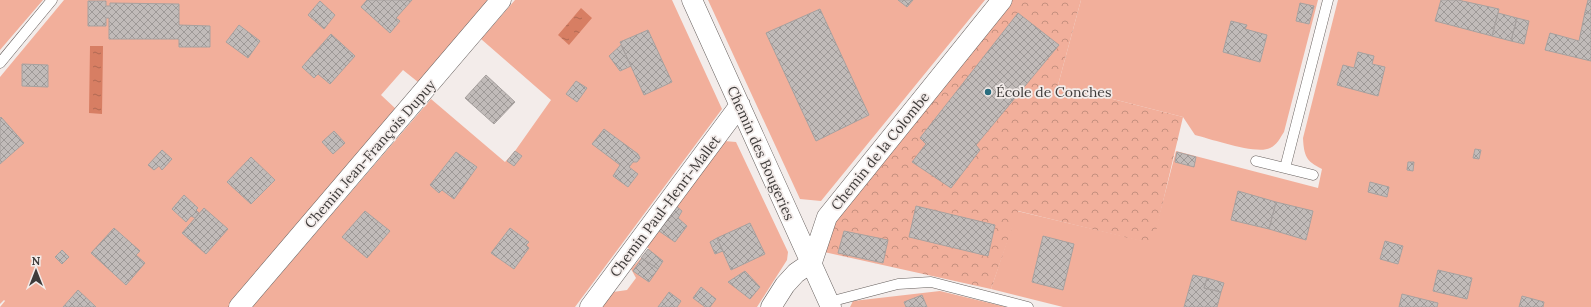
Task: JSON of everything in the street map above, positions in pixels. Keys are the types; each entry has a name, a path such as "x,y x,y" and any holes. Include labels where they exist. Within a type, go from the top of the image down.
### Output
{"street":[{"name":"Chemin Jean-François Dupuy","path":"239,307 502,0"},
{"name":"Chemin des Bougeries","path":"692,0 785,206 812,262 830,305"},
{"name":"Chemin de la Colombe","path":"812,262 827,217 1002,0"},
{"name":"Chemin Paul-Henri-Mallet","path":"590,307 740,105"},
{"path":"771,307 785,285 796,274 812,262"}],"lane":[{"path":"0,63 52,0"},
{"path":"1285,168 1328,0"},
{"path":"1256,161 1313,175"},
{"path":"830,305 898,284 931,282 1028,307"}],"green space":[{"path":"0,0 43,0 0,50"},
{"path":"64,0 490,0 418,82 403,70 381,95 397,110 278,252 229,307 0,307 5,301 4,300 0,304 0,77"},
{"path":"515,0 672,0 722,109 575,307 252,307 431,99 505,162 515,151 551,100 481,39"},
{"path":"708,0 985,0 821,201 800,199"},
{"path":"1012,0 1081,0 1058,85 1183,117 1153,244 1018,211 991,289 824,252 832,220"},
{"path":"1081,0 1318,0 1284,132 1278,141 1272,147 1264,150 1234,146 1195,135 1183,117 1058,85"},
{"path":"1338,0 1591,0 1591,307 1063,307 991,289 1017,211 1152,243 1176,151 1318,188 1322,169 1312,163 1305,154 1303,138"},
{"path":"724,141 736,142 788,252 787,260 757,307 602,307 613,292 627,290 636,278 631,269 649,249 646,246"},
{"path":"940,291 1006,307 850,307 853,301"}],"water":[{"path":"581,8 592,18 569,45 558,35"},
{"path":"90,46 103,46 102,114 89,113"}],"building":[{"path":"367,0 412,0 396,18 400,21 390,33 361,7"},
{"path":"898,0 913,0 907,7"},
{"path":"1441,0 1458,0 1499,9 1492,36 1435,21"},
{"path":"1588,0 1591,0 1591,14 1585,12"},
{"path":"88,1 106,1 106,6 110,6 110,3 179,4 179,25 210,26 210,47 179,47 179,39 109,39 109,18 106,18 106,26 88,26"},
{"path":"320,1 335,15 324,29 308,15"},
{"path":"1300,3 1314,6 1309,24 1296,21"},
{"path":"820,9 869,115 816,141 766,33"},
{"path":"1585,12 1591,14 1591,61 1545,50 1550,33 1579,41"},
{"name":"École de Conches","path":"1018,13 1059,45 976,145 980,150 951,188 912,162 926,144 920,138"},
{"path":"1498,13 1517,18 1511,41 1492,36"},
{"path":"1517,18 1529,21 1524,44 1511,41"},
{"path":"1231,21 1247,25 1245,29 1267,35 1260,62 1223,52"},
{"path":"239,25 260,41 248,58 226,42"},
{"path":"648,30 672,82 644,95 620,42"},
{"path":"331,34 355,56 330,84 318,74 314,78 302,67"},
{"path":"621,45 631,66 620,71 609,56"},
{"path":"1358,52 1374,56 1372,64 1385,67 1378,96 1337,85 1343,65 1354,68"},
{"path":"22,64 48,65 48,87 22,86"},
{"path":"486,75 515,102 494,124 465,98"},
{"path":"576,81 587,88 577,102 566,94"},
{"path":"1,117 24,143 0,164 0,118"},
{"path":"604,129 638,154 640,158 637,162 633,162 629,167 638,174 628,187 613,176 620,165 592,144"},
{"path":"334,131 345,143 333,154 322,142"},
{"path":"1475,149 1481,150 1479,159 1473,158"},
{"path":"162,150 172,159 162,170 159,166 154,170 148,165"},
{"path":"515,151 522,156 514,166 507,161"},
{"path":"456,152 477,167 454,199 442,190 439,193 430,185"},
{"path":"1177,152 1196,157 1194,167 1175,162"},
{"path":"251,157 275,180 251,204 227,182"},
{"path":"1408,162 1414,162 1413,171 1407,170"},
{"path":"1370,182 1389,187 1387,197 1368,192"},
{"path":"1238,191 1276,202 1269,229 1231,220"},
{"path":"184,195 198,208 196,210 199,213 195,218 191,216 186,222 172,209"},
{"path":"1276,202 1313,211 1306,240 1269,229"},
{"path":"676,206 682,211 678,218 687,226 675,242 659,231"},
{"path":"916,206 995,225 988,256 909,237"},
{"path":"204,208 228,229 206,254 182,233"},
{"path":"365,211 390,231 367,258 342,237"},
{"path":"750,223 765,254 731,270 717,238"},
{"path":"114,228 140,251 136,255 145,263 126,285 91,253"},
{"path":"510,228 529,242 526,245 529,248 514,269 491,253"},
{"path":"844,231 888,240 883,263 838,253"},
{"path":"1043,236 1074,244 1063,290 1032,282"},
{"path":"717,238 723,251 715,254 710,242"},
{"path":"1385,241 1403,246 1398,264 1380,259"},
{"path":"648,249 663,261 658,269 641,258"},
{"path":"62,250 69,257 62,264 55,257"},
{"path":"642,258 658,269 649,282 633,271"},
{"path":"1438,270 1472,278 1467,299 1433,291"},
{"path":"745,271 760,287 750,299 728,282"},
{"path":"1193,275 1207,278 1204,288 1221,292 1217,307 1184,307"},
{"path":"1207,278 1224,283 1221,292 1204,288"},
{"path":"701,287 716,299 710,307 705,307 693,298"},
{"path":"78,290 96,307 63,307"},
{"path":"669,292 681,301 677,307 658,307"},
{"path":"1402,294 1438,303 1437,307 1399,307"},
{"path":"922,295 927,307 906,307 904,302"},
{"path":"1522,296 1544,302 1543,307 1519,307"}],"place":[{"name":"École de Conches","path":"988,92"}]}
